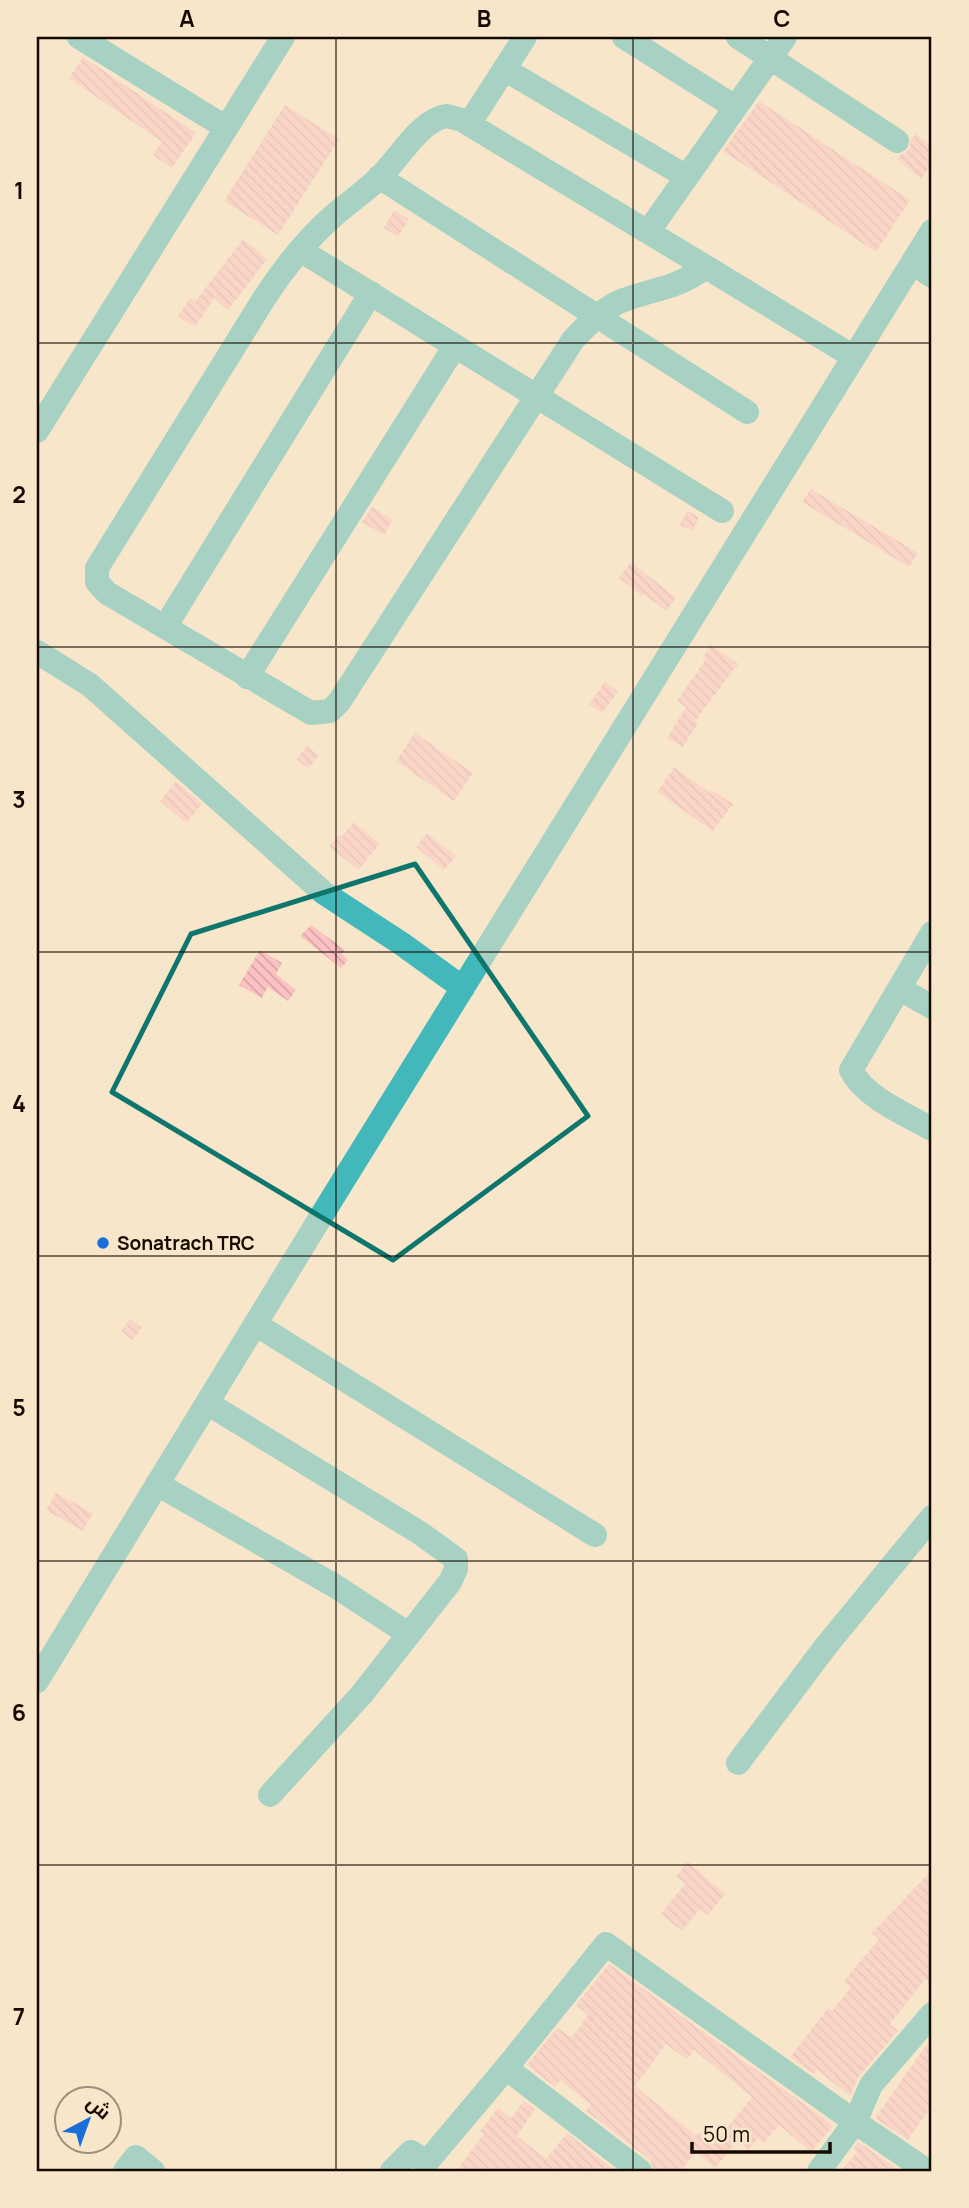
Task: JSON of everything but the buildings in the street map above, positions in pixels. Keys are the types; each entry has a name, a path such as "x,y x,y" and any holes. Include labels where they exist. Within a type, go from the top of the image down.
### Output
{"street":[{"path":"79,37 225,127"},
{"path":"37,431 283,37"},
{"path":"469,124 525,37"},
{"path":"624,37 735,107"},
{"path":"738,37 897,141"},
{"path":"648,232 785,37"},
{"path":"504,69 687,177"},
{"path":"706,267 680,284 622,300 597,317 573,341 334,707 323,713 311,713 247,677 101,588 97,582 97,568 260,304 300,250 329,219 380,177 433,120 447,116 469,124 706,267 854,357"},
{"path":"380,177 747,412"},
{"path":"37,1681 854,357 922,270 932,231"},
{"path":"300,250 722,511"},
{"path":"164,627 371,293"},
{"path":"247,677 455,346"},
{"path":"37,652 90,685 324,893 463,988"},
{"path":"932,933 851,1070 855,1079 885,1104 932,1129"},
{"path":"901,989 932,1007"},
{"path":"256,1324 595,1535"},
{"path":"207,1403 420,1533 456,1559 456,1569 450,1582 407,1633 362,1694 270,1795"},
{"path":"157,1484 335,1586 407,1633"},
{"path":"738,1763 825,1646 932,1517"},
{"path":"392,2171 411,2152 432,2166 506,2068 606,1944 927,2171"},
{"path":"819,2171 855,2122 871,2085 932,2014"},
{"path":"506,2068 640,2171"},
{"path":"125,2171 136,2157 153,2171"}],"highlighted area":[{"path":"415,864 588,1116 393,1260 112,1092 191,934"}],"place":[{"name":"Sonatrach TRC","path":"103,1243"}]}
